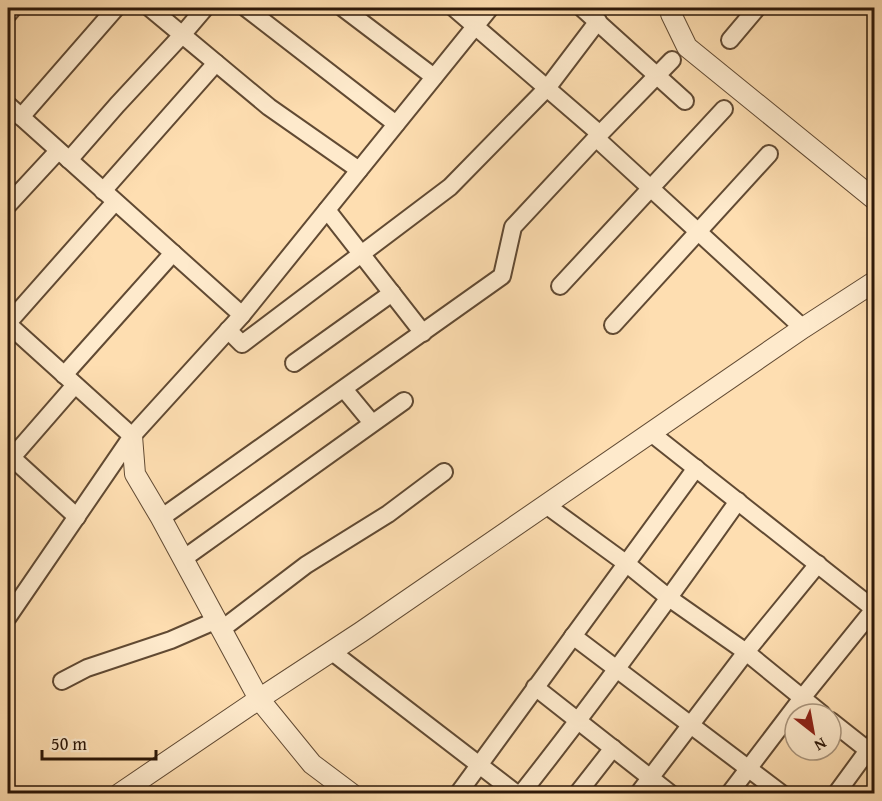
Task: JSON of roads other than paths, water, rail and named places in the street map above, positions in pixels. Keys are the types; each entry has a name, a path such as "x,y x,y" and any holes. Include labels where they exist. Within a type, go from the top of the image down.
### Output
{"street":[{"path":"8,14 13,8"},
{"path":"21,117 116,8"},
{"path":"8,205 117,105 205,8"},
{"path":"246,8 396,124"},
{"path":"343,8 434,77"},
{"path":"454,8 548,87 650,188 803,328"},
{"path":"8,617 132,436 242,315 490,8"},
{"path":"582,8 685,101"},
{"path":"671,8 679,54 874,199"},
{"path":"730,40 757,8"},
{"path":"158,10 182,35 269,107 359,170"},
{"path":"228,330 242,344 450,187 548,87 598,21"},
{"path":"161,518 502,276 513,227 679,54"},
{"path":"216,63 109,196 9,329 132,436 135,474 259,699 312,764 352,794"},
{"path":"8,105 242,315"},
{"path":"560,286 724,109"},
{"path":"613,325 769,154"},
{"path":"327,210 423,333"},
{"path":"77,517 9,458 172,253"},
{"path":"119,794 371,626 803,328 874,282"},
{"path":"294,363 392,293"},
{"path":"344,389 372,423"},
{"path":"183,560 404,401"},
{"path":"651,433 874,609 729,794"},
{"path":"458,794 696,468"},
{"path":"62,681 87,668 219,624 306,565 388,514 444,472"},
{"path":"331,651 519,794 579,721 738,501"},
{"path":"546,505 669,598 746,652 807,702"},
{"path":"638,794 746,652 818,564"},
{"path":"573,636 782,794"},
{"path":"536,687 671,794"},
{"path":"836,794 872,749 843,729"},
{"path":"577,794 613,748"}]}
